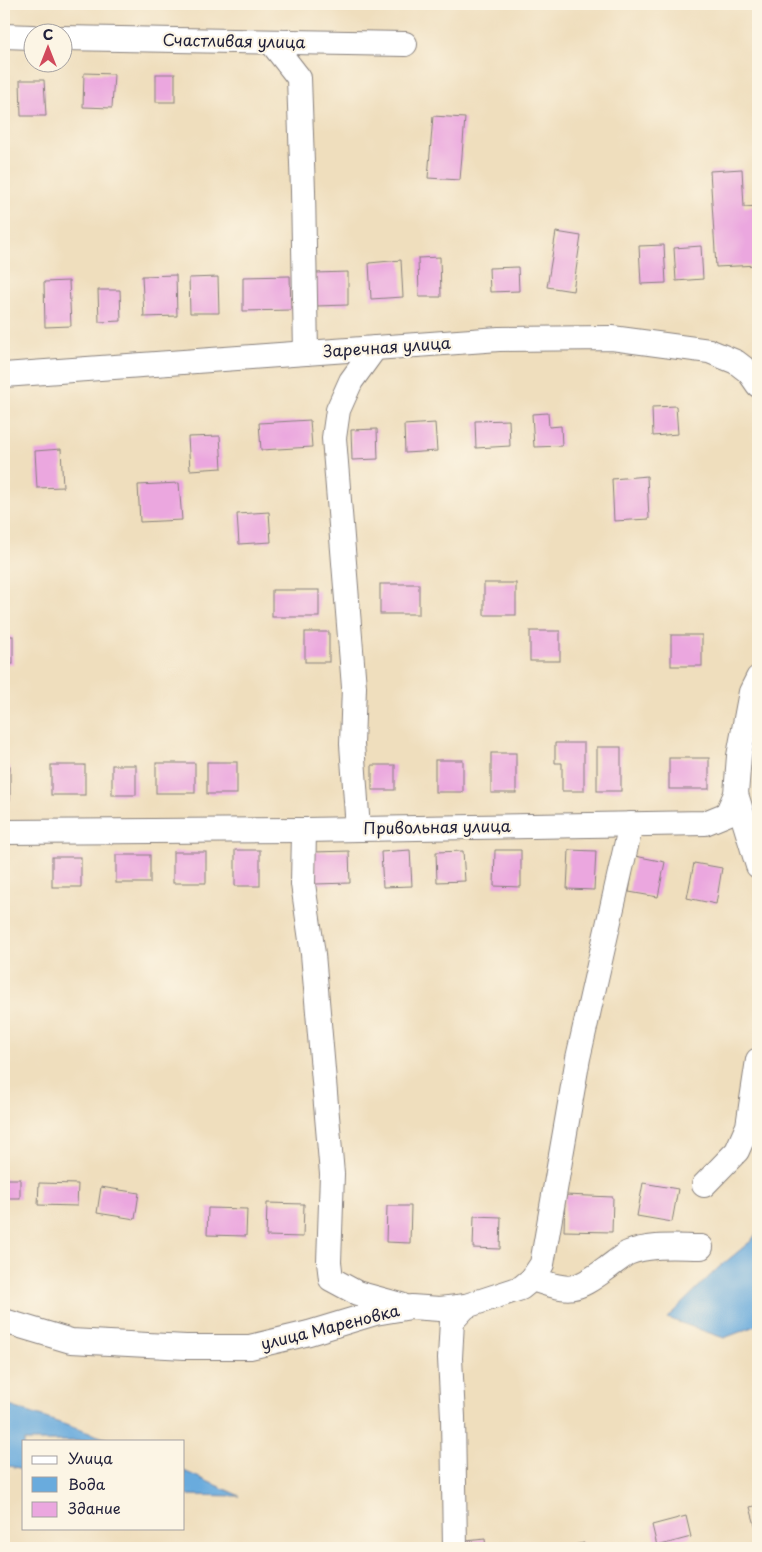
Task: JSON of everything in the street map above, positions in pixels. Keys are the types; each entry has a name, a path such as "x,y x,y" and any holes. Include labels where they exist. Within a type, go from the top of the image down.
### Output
{"street":[{"path":"4,36 22,37"},
{"name":"Счастливая улица","path":"72,38 405,44"},
{"path":"271,42 299,78 306,353"},
{"name":"Заречная улица","path":"4,375 499,339 612,338 709,351 736,362 749,372 758,385"},
{"path":"358,829 352,744 354,687 334,438 338,410 351,381 375,348"},
{"name":"Привольная улица","path":"4,832 304,830 705,823 727,814 736,794 739,756 752,692 758,678"},
{"path":"736,794 758,866"},
{"path":"631,824 578,1058 542,1264 532,1279 561,1288 576,1288 627,1254 648,1247 701,1247"},
{"path":"304,830 303,884 313,954 332,1174 329,1262 332,1279 357,1293 411,1307"},
{"path":"704,1185 737,1151 748,1126 758,1060"},
{"name":"улица Мареновка","path":"4,1321 70,1341 186,1347 250,1347 309,1333 374,1313 411,1307 440,1309 466,1306 521,1288 532,1279"},
{"path":"456,1548 450,1358 452,1321 466,1306"}],"water":[{"path":"758,1231 758,1325 724,1338 667,1318 717,1269 751,1241"},
{"path":"4,1404 110,1440 22,1440 22,1469 4,1465"},
{"path":"185,1471 240,1496 185,1495"}],"building":[{"path":"84,73 114,74 112,108 83,107"},
{"path":"156,74 175,74 175,102 156,102"},
{"path":"20,80 44,80 46,116 21,116"},
{"path":"433,116 465,118 460,180 428,178"},
{"path":"742,169 744,207 758,206 758,265 716,267 710,171"},
{"path":"556,232 581,236 573,291 547,287"},
{"path":"664,245 666,283 641,284 639,246"},
{"path":"701,246 703,279 676,281 674,248"},
{"path":"440,257 441,297 419,297 418,258"},
{"path":"401,260 403,297 371,299 369,263"},
{"path":"518,267 519,291 490,292 489,268"},
{"path":"348,272 348,305 316,306 315,273"},
{"path":"176,275 177,316 144,317 142,276"},
{"path":"290,276 291,310 243,311 243,277"},
{"path":"218,277 219,313 190,313 189,278"},
{"path":"69,281 71,326 45,327 44,282"},
{"path":"98,290 120,290 121,321 99,322"},
{"path":"676,406 678,434 653,436 652,407"},
{"path":"548,413 549,427 561,426 562,446 534,447 532,414"},
{"path":"310,420 312,447 261,450 259,423"},
{"path":"509,420 510,446 476,448 475,421"},
{"path":"435,423 437,451 405,453 404,425"},
{"path":"377,429 378,459 352,460 351,430"},
{"path":"220,436 222,468 190,470 188,437"},
{"path":"61,449 63,487 37,488 35,451"},
{"path":"647,476 649,519 614,521 612,479"},
{"path":"179,483 182,520 140,522 138,485"},
{"path":"269,512 271,542 239,544 237,514"},
{"path":"484,583 516,583 516,615 484,615"},
{"path":"380,584 419,584 419,614 380,614"},
{"path":"272,590 319,590 319,617 272,617"},
{"path":"530,631 560,631 560,661 530,661"},
{"path":"305,632 329,632 329,662 305,662"},
{"path":"671,635 702,635 702,666 671,666"},
{"path":"4,636 13,636 13,664 4,664"},
{"path":"555,743 584,743 584,791 562,791 562,763 555,763"},
{"path":"597,747 621,747 621,791 597,791"},
{"path":"491,753 516,753 516,793 491,793"},
{"path":"669,758 709,758 709,789 669,789"},
{"path":"435,760 463,760 463,792 435,792"},
{"path":"207,762 237,762 237,794 207,794"},
{"path":"156,763 195,763 195,793 156,793"},
{"path":"51,765 85,765 85,795 51,795"},
{"path":"112,765 136,765 136,795 112,795"},
{"path":"372,765 395,765 395,790 372,790"},
{"path":"4,766 10,766 10,800 4,800"},
{"path":"235,850 260,850 260,886 235,886"},
{"path":"410,850 412,886 383,887 381,852"},
{"path":"495,850 521,850 521,887 494,886"},
{"path":"569,850 596,851 594,890 567,889"},
{"path":"349,851 350,883 315,884 314,852"},
{"path":"463,851 465,881 437,882 436,852"},
{"path":"173,852 206,852 206,883 173,883"},
{"path":"116,855 150,855 150,883 116,883"},
{"path":"635,856 665,862 658,897 629,892"},
{"path":"52,857 81,857 81,887 52,887"},
{"path":"694,863 722,868 716,904 687,898"},
{"path":"4,1179 20,1179 20,1198 4,1198"},
{"path":"39,1183 78,1184 77,1206 38,1205"},
{"path":"643,1183 678,1189 672,1222 637,1216"},
{"path":"101,1187 139,1193 135,1219 97,1213"},
{"path":"565,1195 613,1197 612,1232 564,1231"},
{"path":"267,1203 304,1204 303,1237 266,1236"},
{"path":"387,1206 411,1206 410,1243 386,1242"},
{"path":"208,1208 247,1209 246,1236 207,1235"},
{"path":"474,1216 501,1217 500,1249 473,1248"},
{"path":"758,1505 758,1536 750,1507"},
{"path":"686,1516 691,1537 657,1546 652,1525"},
{"path":"485,1539 486,1548 467,1548 466,1541"},
{"path":"584,1543 584,1548 562,1548 562,1547"}]}
